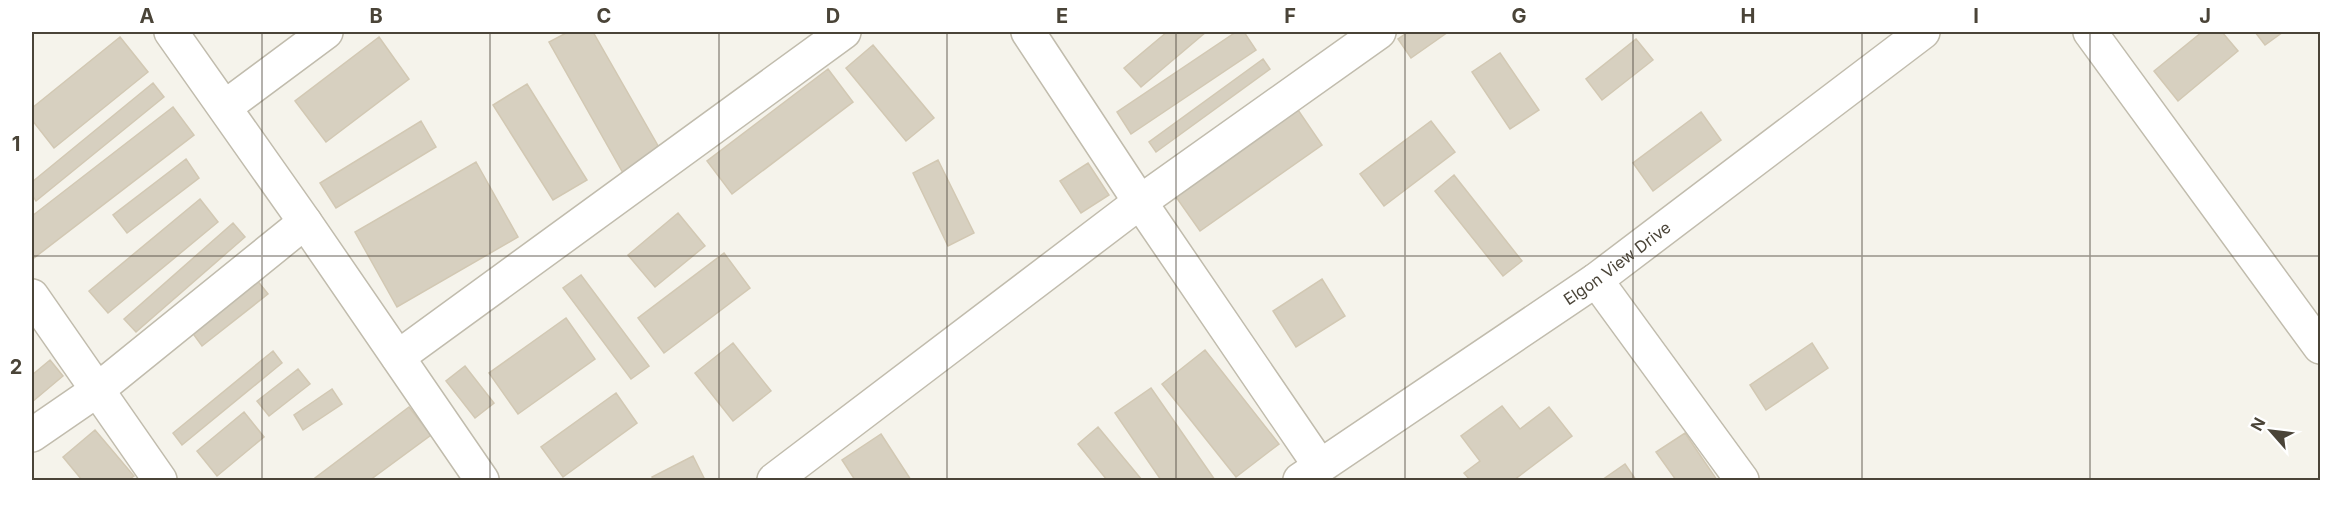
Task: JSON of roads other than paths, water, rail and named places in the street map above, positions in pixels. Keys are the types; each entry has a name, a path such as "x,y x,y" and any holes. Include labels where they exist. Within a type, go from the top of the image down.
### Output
{"street":[{"path":"171,32 482,480"},
{"path":"225,107 326,32"},
{"path":"398,357 844,32"},
{"path":"1028,32 1140,202 1310,473"},
{"path":"774,480 1140,202 1379,32"},
{"name":"Elgon View Drive","path":"1310,473 1596,280 1923,32"},
{"path":"2090,32 2320,347"},
{"path":"32,435 96,391 304,222"},
{"path":"1596,280 1742,480"},
{"path":"32,296 160,480"}]}
